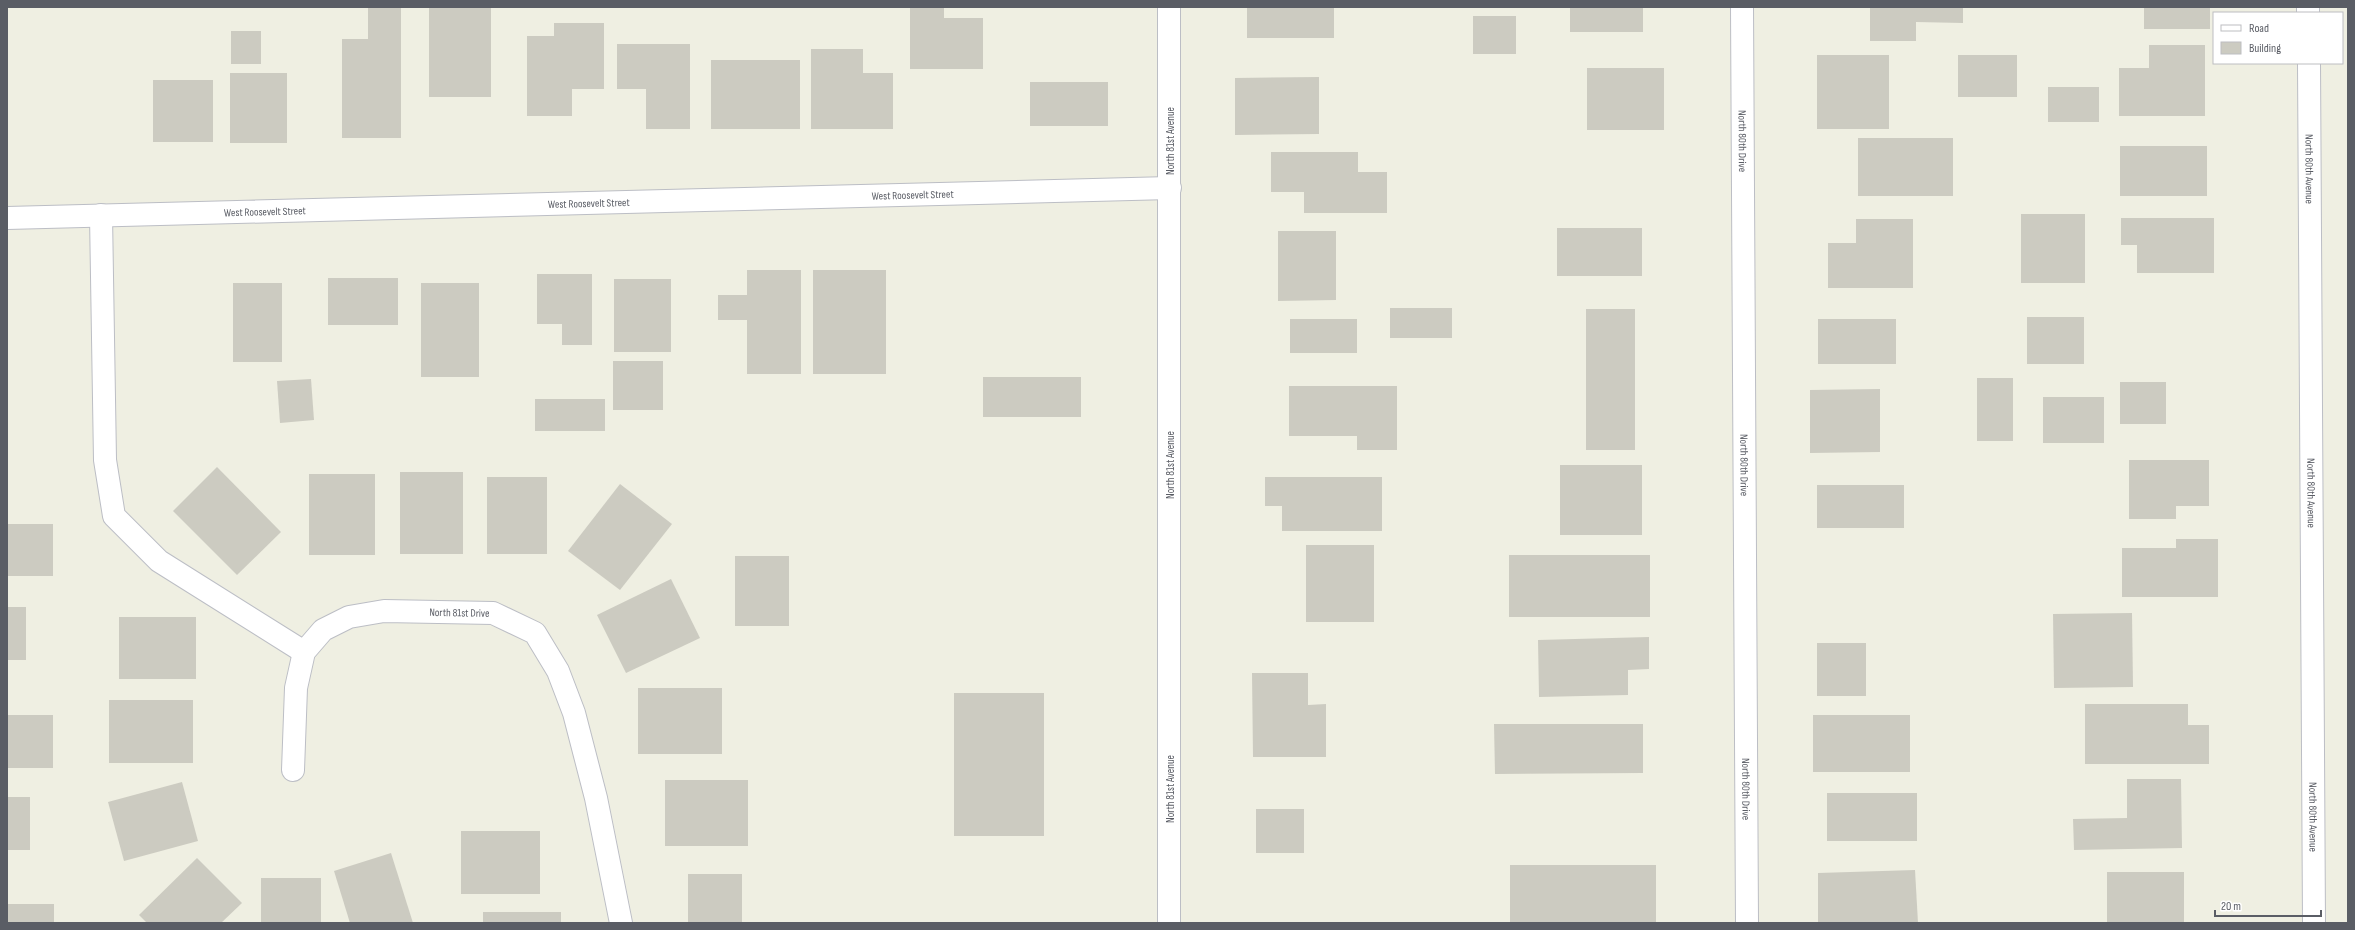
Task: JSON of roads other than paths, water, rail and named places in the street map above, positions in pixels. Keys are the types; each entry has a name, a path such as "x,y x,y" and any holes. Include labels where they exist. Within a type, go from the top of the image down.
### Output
{"street":[{"name":"North 81st Avenue","path":"1169,7 1170,923"},
{"name":"North 80th Drive","path":"1742,7 1747,923"},
{"name":"North 80th Avenue","path":"2308,64 2314,923"},
{"name":"West Roosevelt Street","path":"7,218 1170,188"},
{"path":"102,215 105,460 114,516 159,561 304,652"},
{"name":"North 81st Drive","path":"293,770 296,688 304,652 323,630 349,617 384,611 493,613 535,633 558,670 574,713 596,798 621,923"}]}
